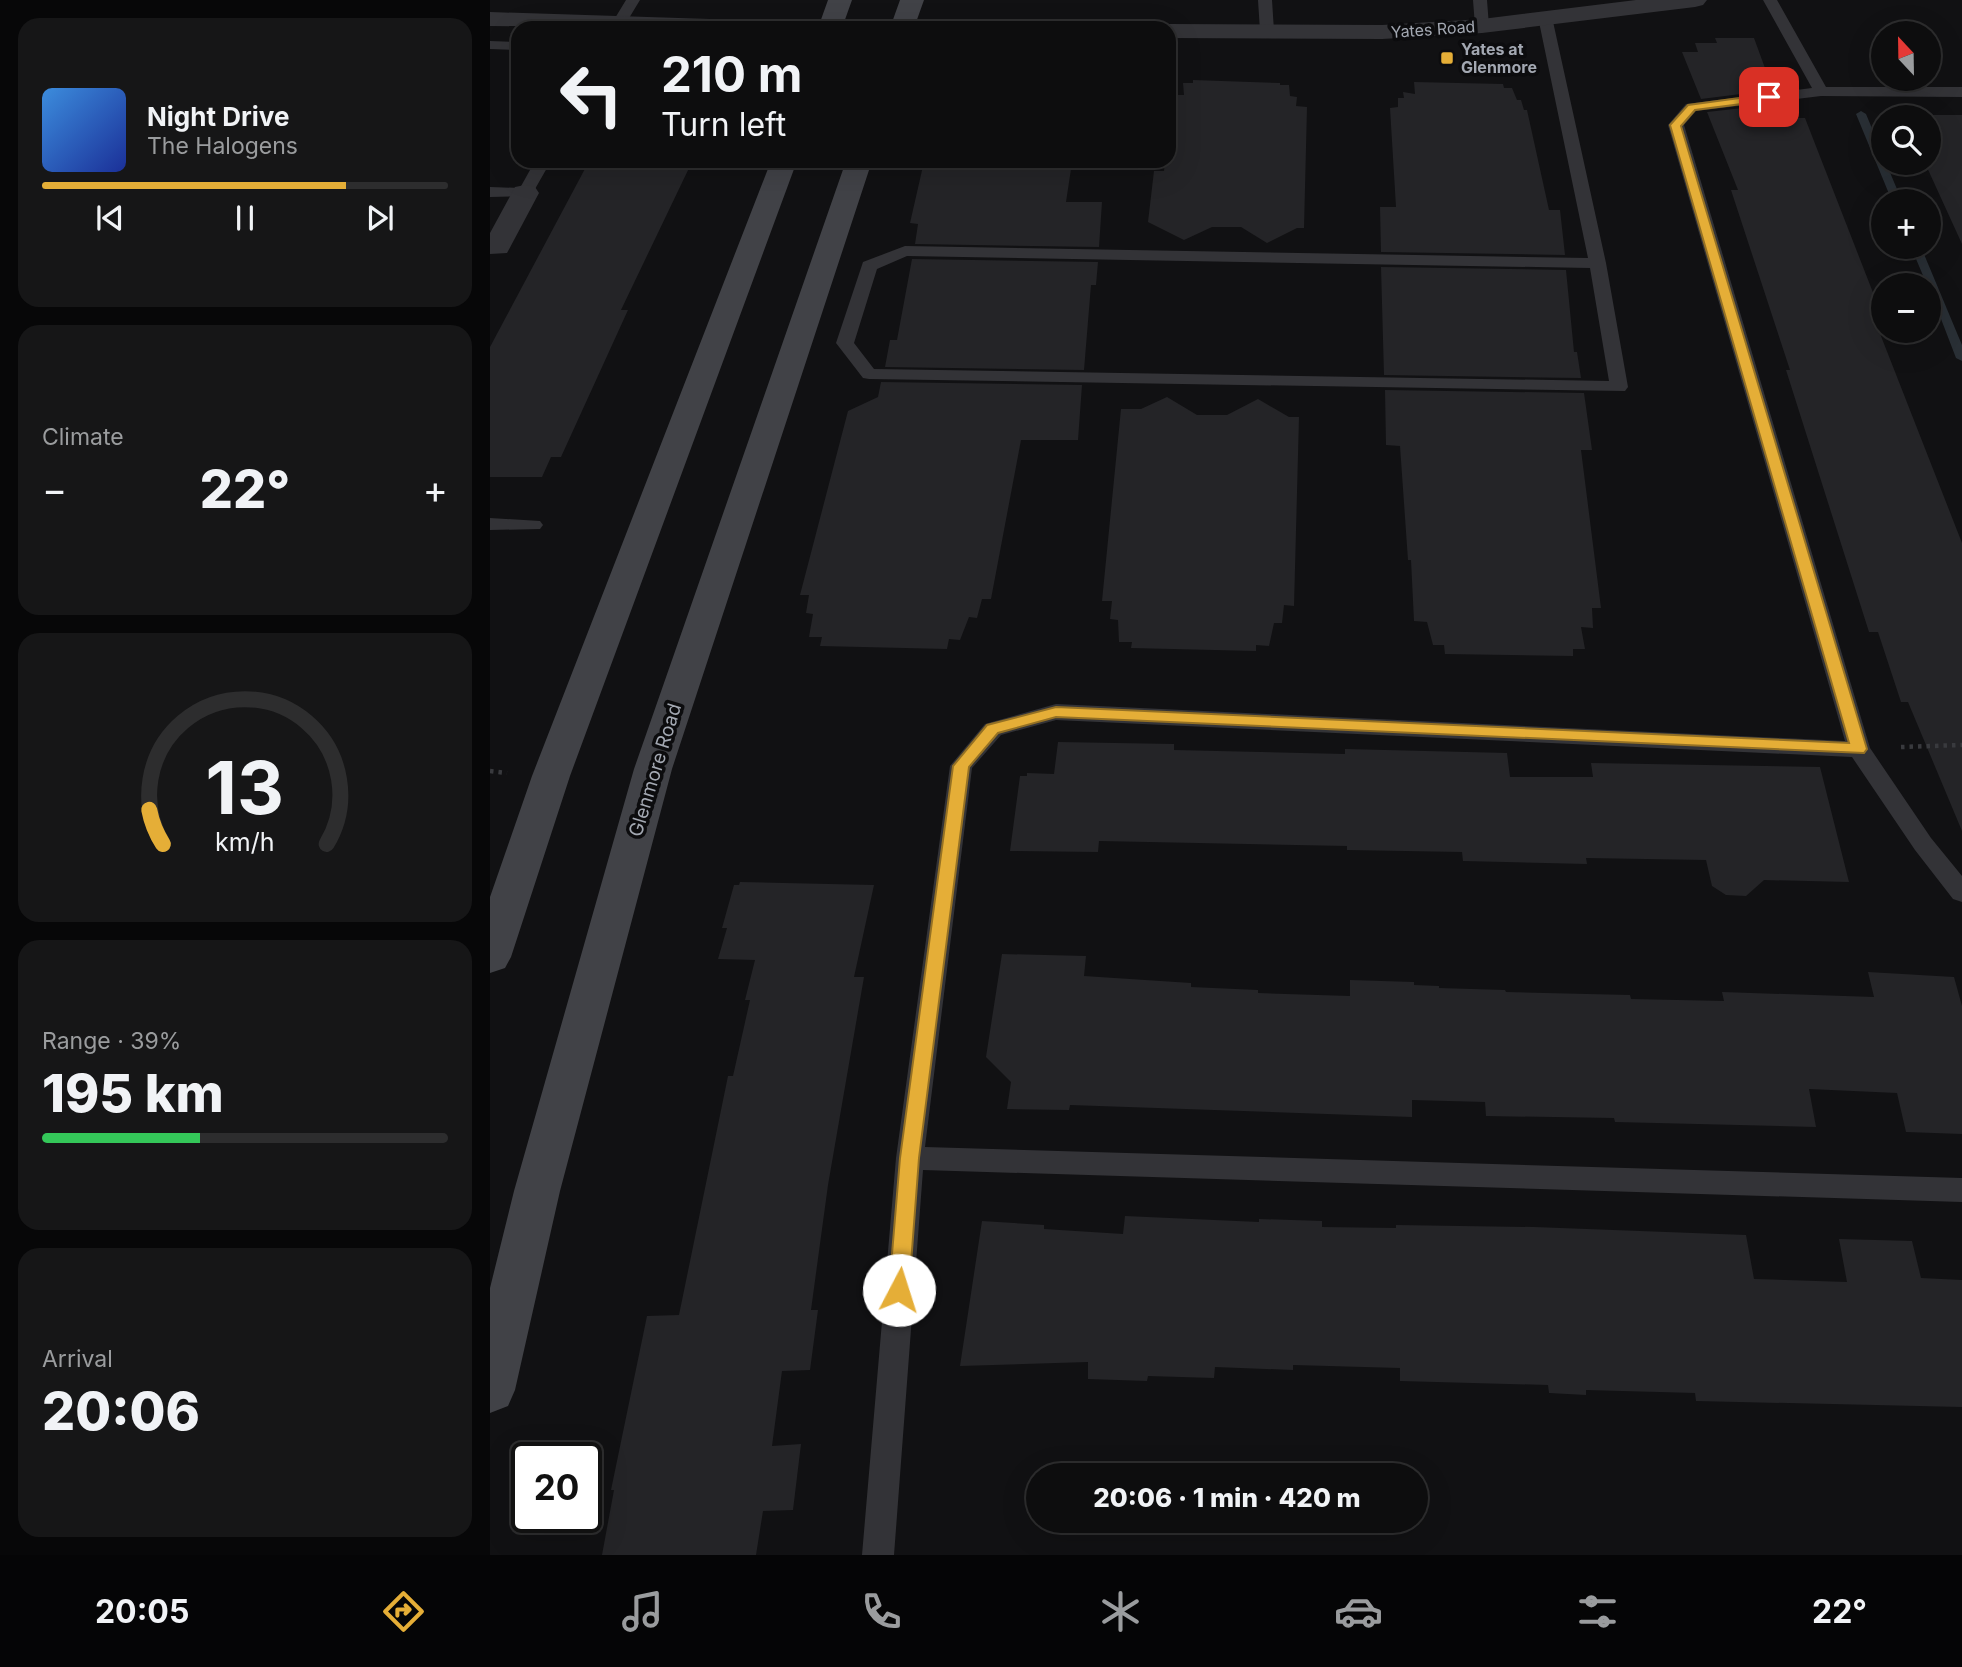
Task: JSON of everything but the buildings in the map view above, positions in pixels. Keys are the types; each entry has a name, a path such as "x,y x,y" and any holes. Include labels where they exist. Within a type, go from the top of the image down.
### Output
{"main road":[{"path":"832,21 840,0"},
{"path":"904,21 912,0"},
{"path":"490,957 551,776 780,168"},
{"name":"Glenmore Road","path":"490,1390 537,1191 653,769 857,168"}],"street":[{"name":"Yates Road","path":"1176,31 1382,32 1482,26 1695,0"},
{"path":"490,19 527,21"},
{"path":"497,247 525,193"}],"lane":[{"path":"621,21 633,0"},
{"path":"1265,0 1267,32"},
{"path":"1480,0 1482,26"},
{"path":"1770,0 1821,91"},
{"path":"1545,17 1598,263 1619,387 869,374 845,343 869,266 905,251 1598,263"},
{"path":"490,45 511,46"},
{"path":"1962,92 1821,91 1691,107 1676,125 1859,749 1923,844 1962,893"},
{"path":"490,192 525,193 539,168"},
{"path":"490,524 533,525"},
{"path":"878,1555 910,1158 961,766 993,729 1056,712 1859,749"},
{"path":"910,1158 1962,1190"}],"path":[{"path":"1859,749 1962,745"}],"waterway":[{"path":"1861,114 1892,189"},
{"path":"1921,259 1962,358"}],"place":[{"name":"Yates at Glenmore","path":"1447,58"}],"route":[{"path":"899,1290 910,1158 961,766 993,729 1056,712 1859,749 1676,125 1691,107 1769,97"}]}
